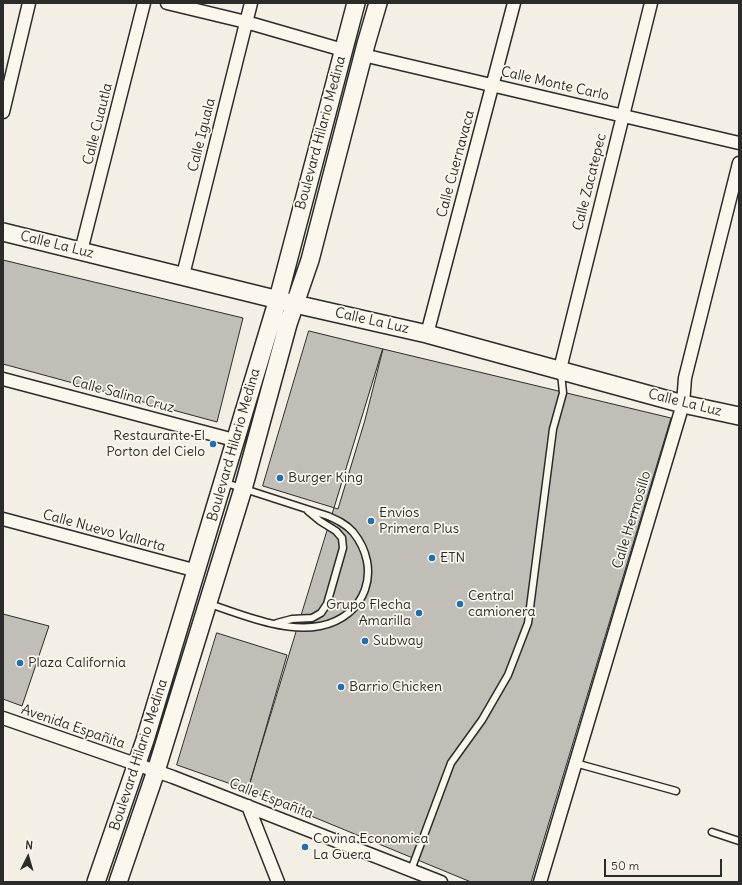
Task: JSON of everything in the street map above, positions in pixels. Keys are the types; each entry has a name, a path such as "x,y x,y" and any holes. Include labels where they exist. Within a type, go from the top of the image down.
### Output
{"main road":[{"name":"Boulevard Hilario Medina","path":"96,882 137,765 197,571 234,440 278,299 356,3"},
{"name":"Boulevard Hilario Medina","path":"118,882 156,771 243,489 295,304 310,260 378,3"},
{"name":"Calle La Luz","path":"3,232 183,275 295,304 427,334 560,369 683,404 739,416"}],"street":[{"path":"3,112 29,3"},
{"name":"Calle Cuautla","path":"81,251 144,3"},
{"path":"167,3 246,22 343,50"},
{"name":"Calle Iguala","path":"183,275 250,3"},
{"name":"Calle Cuernavaca","path":"427,334 514,3"},
{"name":"Calle Zacatepec","path":"560,369 650,3"},
{"name":"Calle Monte Carlo","path":"363,55 739,143"},
{"name":"Calle Hermosillo","path":"540,882 683,404 685,378 739,162"},
{"name":"Calle Salina Cruz","path":"3,379 234,440"},
{"name":"Calle Nuevo Vallarta","path":"3,519 197,571"},
{"name":"Avenida Españita","path":"3,718 156,771"},
{"name":"Calle Españita","path":"156,771 441,882"},
{"path":"248,806 278,882"}],"lane":[{"path":"411,870 451,763 482,720 508,675 528,623 553,429 563,393 560,369"},
{"path":"208,604 276,624 309,628 334,622 346,616 355,609 365,591 368,580 366,559 358,540 352,531 337,520 223,482"},
{"path":"276,624 292,618 312,618 321,613 327,604 343,548 342,538 336,531 320,521 308,510"},
{"path":"575,763 676,790"},
{"path":"712,832 739,841"}],"building":[{"path":"3,260 243,318 217,422 3,364"},
{"path":"309,331 383,349 365,420 338,509 263,486"},
{"name":"Central camionera","path":"383,349 671,418 531,882 471,882 248,790"},
{"name":"Plaza California","path":"3,614 49,626 22,706 3,699"},
{"path":"217,633 287,655 248,790 177,765"}],"place":[{"name":"Restaurante El Porton del Cielo","path":"213,444"},
{"name":"Burger King","path":"280,478"},
{"name":"Envíos Primera Plus","path":"371,521"},
{"name":"ETN","path":"432,558"},
{"name":"Central camionera","path":"460,604"},
{"name":"Grupo Flecha Amarilla","path":"419,613"},
{"name":"Subway","path":"365,641"},
{"name":"Plaza California","path":"20,663"},
{"name":"Barrio Chicken","path":"341,687"},
{"name":"Covina Economica La Guera","path":"305,847"}]}
